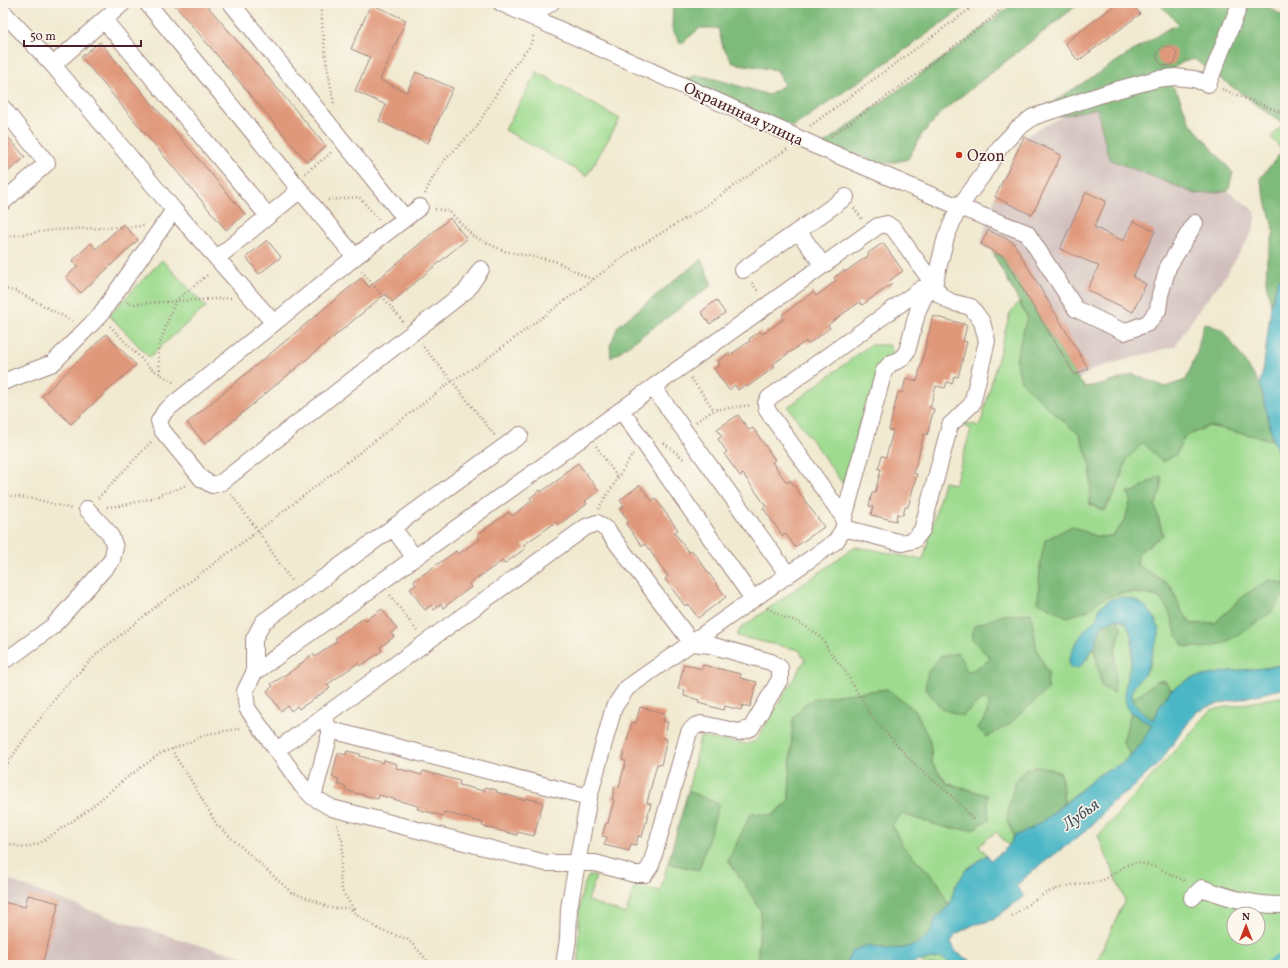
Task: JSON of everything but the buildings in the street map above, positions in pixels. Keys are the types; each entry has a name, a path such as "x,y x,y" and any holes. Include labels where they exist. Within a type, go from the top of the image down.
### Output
{"street":[{"path":"53,65 123,3"},
{"path":"147,3 355,257"},
{"path":"232,3 405,218"},
{"name":"Окраинная улица","path":"501,3 816,146 959,207 1026,233 1076,309 1124,332 1148,323 1158,310 1160,294 1168,266 1195,223"},
{"path":"534,18 551,3"},
{"path":"564,965 568,939 569,908 589,797 614,707 627,688 836,541 844,523 884,372 890,364 901,359 907,351 918,310 924,297 934,285 946,237 959,207 982,176 1000,147 1017,128 1033,117 1109,92 1157,79 1194,79 1208,84 1238,9"},
{"path":"3,11 53,65 174,210 274,323"},
{"path":"104,20 268,216"},
{"path":"3,108 47,163 3,202"},
{"path":"219,261 268,216 301,191"},
{"path":"743,270 846,197"},
{"path":"420,207 355,257 165,411 159,421 162,430 202,479 212,485 222,482 467,290 481,269"},
{"path":"3,382 53,363 100,316 174,210"},
{"path":"254,672 878,226 887,224 894,228 934,285 940,295 951,302 971,307 982,322 987,341 972,404 950,425 922,530 914,540 902,543 844,523 767,410 766,403 769,398 921,289 934,285"},
{"path":"798,231 823,266"},
{"path":"653,387 788,575"},
{"path":"621,410 753,599"},
{"path":"277,750 326,724 425,643 586,527 597,523 606,530 692,643 710,645 771,662 780,668 780,679 751,728 739,732 702,724 695,726 689,732 651,865 645,874 634,874 595,863 546,863 336,809 313,797 302,786 247,708 245,691 254,672 254,639 263,622 520,435"},
{"path":"3,661 15,654 52,626 112,560 115,547 110,534 87,509"},
{"path":"393,528 415,558"},
{"path":"326,724 589,797"},
{"path":"313,797 326,724"},
{"path":"1197,893 1218,894 1255,904 1285,905"}],"path":[{"path":"301,191 330,154 337,118 326,60 320,3"},
{"path":"3,770 25,738 63,689 99,652 158,605 258,531 452,381 481,363 630,252 702,209 791,147 803,131 978,3"},
{"path":"816,146 896,90 988,21 1006,3"},
{"path":"534,18 530,46 511,70 475,129 442,163 431,181 420,207 449,211 473,236 504,250 555,261 593,280"},
{"path":"1208,84 1285,114"},
{"path":"301,191 359,197 388,231"},
{"path":"846,197 871,231"},
{"path":"3,237 52,230 164,225"},
{"path":"355,257 364,275 452,381 504,447"},
{"path":"160,374 158,349 175,301 219,261"},
{"path":"743,270 768,305"},
{"path":"3,289 16,291 87,329"},
{"path":"114,295 129,304 251,297"},
{"path":"100,316 150,368 189,392"},
{"path":"683,366 714,410"},
{"path":"684,431 714,410 766,403"},
{"path":"87,509 162,430"},
{"path":"587,434 618,478"},
{"path":"660,439 689,463"},
{"path":"597,523 600,506 642,440"},
{"path":"3,495 35,499 70,509 87,509 122,506 148,499 202,479"},
{"path":"222,482 258,531 301,595"},
{"path":"381,582 425,643"},
{"path":"753,599 783,616 796,621 816,633 824,641 828,650 844,669 871,716 916,766 957,800 974,822"},
{"path":"3,842 24,848 40,843 83,814 131,774 161,753 207,734 259,724"},
{"path":"172,749 216,825 273,877 291,892 330,908 348,908 380,930 407,939 431,965"},
{"path":"336,809 336,822 343,843 340,877 342,891 355,912"},
{"path":"1012,916 1052,891 1073,885 1086,885 1098,882 1131,864 1138,863 1153,867 1197,893"}],"shaded area":[{"path":"1097,108 1196,194 1228,191 1256,212 1253,231 1224,278 1201,307 1175,346 1093,369 1078,379 992,251 980,245 995,197 1024,137 1062,116"},
{"path":"3,878 103,915 191,943 279,965 3,965"}],"green space":[{"path":"673,3 970,3 793,127 683,80 697,75 769,95 784,85 777,70 733,63 723,47 718,28 700,28 681,44 672,29"},
{"path":"1014,3 1080,3 945,109 922,134 908,159 891,163 875,162 822,145 961,45"},
{"path":"1158,3 1262,3 1285,17 1285,125 1194,59 1183,62 1164,74 1178,94 1190,123 1233,173 1228,191 1196,194 1109,159 1097,108 1062,116 1042,109 1166,30 1179,24"},
{"path":"537,72 620,119 587,176 505,130"},
{"path":"1285,122 1285,154 1271,137"},
{"path":"1285,148 1285,271 1278,281 1271,305 1266,283 1267,259 1274,231 1260,178"},
{"path":"992,251 1003,257 1078,379 1085,387 1105,384 1133,374 1165,387 1186,380 1197,352 1204,323 1223,330 1260,384 1273,440 1209,426 1184,437 1176,455 1163,462 1143,443 1127,459 1117,488 1104,511 1090,504 1091,466 1080,435 1046,406 1021,381 1016,360 1027,317"},
{"path":"701,259 712,285 611,358 610,346 618,326"},
{"path":"162,260 206,307 149,357 109,315"},
{"path":"1019,302 1027,317 1016,360 1046,406 1080,435 1091,466 1090,505 1105,511 1117,488 1127,459 1143,443 1176,455 1184,437 1209,426 1273,440 1285,469 1285,584 1270,580 1246,594 1215,623 1192,624 1182,611 1170,585 1137,565 1138,553 1163,535 1155,506 1161,489 1161,476 1134,492 1125,520 1113,536 1097,537 1072,526 1089,610 1101,599 1115,594 1130,593 1159,597 1169,611 1176,633 1268,615 1285,595 1285,664 1191,678 1171,690 1165,681 1157,681 1133,699 1132,691 1136,683 1145,674 1150,665 1153,650 1159,634 1156,621 1098,617 1086,629 1075,644 1087,660 1094,647 1102,687 1115,666 1115,650 1122,628 1116,619 1126,623 1131,632 1132,654 1125,690 1126,703 1131,712 1123,742 1130,755 1121,764 1100,774 1064,803 1061,773 1007,821 1014,836 1009,846 996,832 979,845 987,855 966,870 955,887 949,906 938,882 902,845 892,825 902,814 944,827 987,795 947,783 932,763 930,741 887,689 838,695 793,719 789,801 773,815 728,861 745,884 761,911 758,951 759,965 579,965 578,931 580,906 585,884 589,876 596,876 588,901 626,914 635,885 660,891 668,863 699,870 718,805 688,791 700,737 746,744 756,741 805,660 799,650 737,636 740,629 855,547 923,560 944,482 955,484 971,429 961,425 962,422 980,426 1010,313","holes":["1031,613 1037,650 1048,673 1047,690 1008,725 977,728 986,717 989,703 968,673 991,659 972,639"]},
{"path":"870,345 889,345 894,354 866,422 861,419 843,484 788,407"},
{"path":"1161,476 1161,489 1155,506 1163,535 1138,553 1137,565 1170,585 1182,611 1192,624 1215,623 1246,594 1270,580 1285,584 1285,595 1268,615 1225,643 1204,648 1183,646 1176,633 1169,611 1159,597 1142,593 1120,593 1100,600 1089,610 1067,617 1038,602 1040,565 1045,540 1072,526 1097,537 1113,536 1125,520 1131,499 1127,492 1134,492"},
{"path":"1031,613 1037,650 1048,673 1047,690 1008,725 987,737 977,728 986,717 989,703 984,698 962,716 942,709 925,688 928,671 941,656 958,653 968,673 991,659 972,639 974,626 1003,615"},
{"path":"1116,619 1122,628 1115,650 1114,693 1102,687 1094,647 1102,625"},
{"path":"1157,681 1165,681 1171,690 1160,705 1154,720 1139,710 1133,699"},
{"path":"887,689 916,711 930,741 932,763 946,783 987,795 989,819 972,830 944,827 902,814 892,825 902,845 938,882 949,906 936,917 932,931 927,937 914,945 904,948 887,949 868,945 845,963 845,965 759,965 758,951 761,911 745,884 728,861 751,813 773,815 789,801 793,719 804,704 815,699"},
{"path":"1285,696 1285,965 1095,965 1125,900 1098,836 1211,710"},
{"path":"1131,712 1152,725 1138,748 1130,755 1123,742"},
{"path":"1040,766 1061,773 1064,803 1047,818 1029,830 1014,836 1007,821 1010,800 1015,782 1027,768"},
{"path":"688,791 719,804 699,870 668,863"},
{"path":"941,958 954,965 926,965 920,961"}],"water":[{"path":"1285,271 1285,469 1273,440 1260,384 1264,365 1271,305 1278,281"},
{"name":"Лубья","path":"1120,597 1141,603 1148,609 1158,627 1159,633 1149,664 1145,673 1132,691 1134,703 1138,709 1154,720 1160,705 1171,690 1191,678 1285,664 1285,688 1210,706 1196,712 1159,763 1135,786 1111,803 1096,821 1083,833 1030,873 1016,886 1024,896 993,920 973,925 956,934 951,942 956,952 978,965 954,965 941,958 906,965 845,965 852,951 868,945 887,949 904,948 914,945 927,937 932,931 936,917 949,906 955,887 966,870 987,855 991,860 1007,847 1014,836 1029,830 1047,818 1100,774 1121,764 1138,748 1152,725 1131,712 1125,700 1126,685 1133,651 1131,635 1126,623 1116,619 1102,625 1090,653 1079,668 1070,668 1069,661 1075,644 1086,629 1098,617 1099,608 1109,600"}],"waterway":[{"path":"1264,965 1282,955 1285,962"}],"place":[{"name":"Ozon","path":"959,155"}]}
